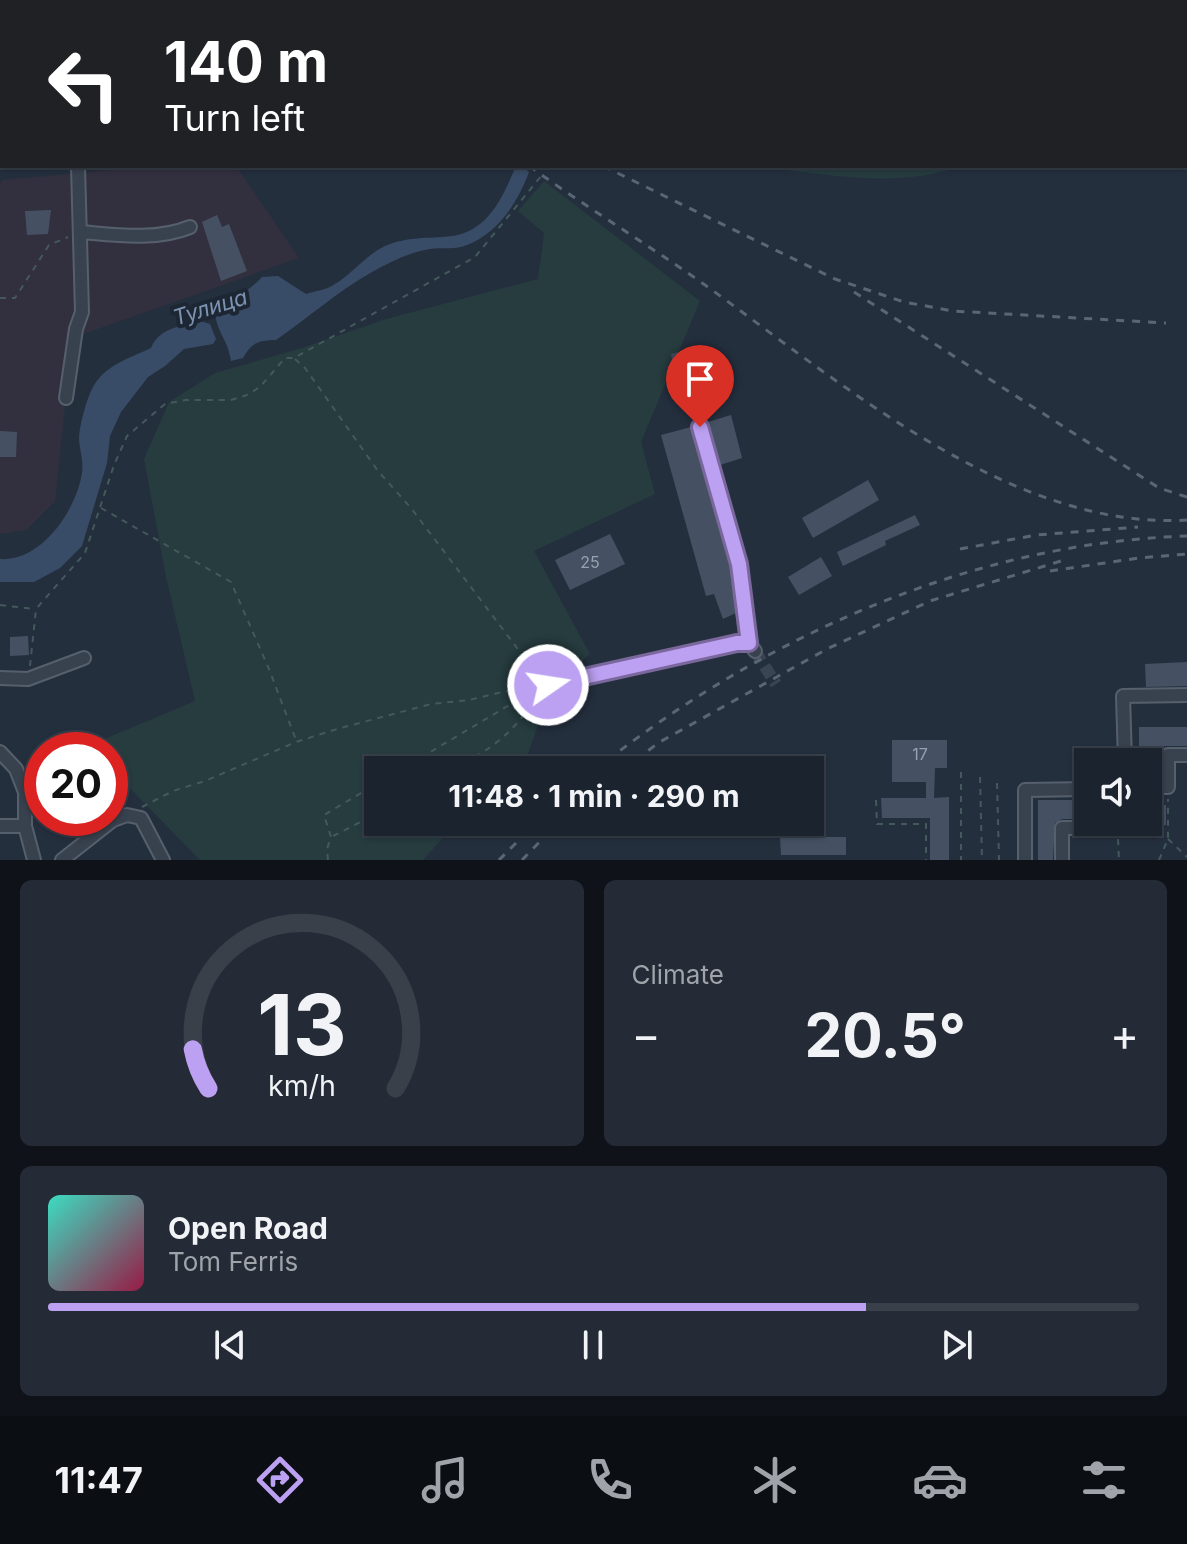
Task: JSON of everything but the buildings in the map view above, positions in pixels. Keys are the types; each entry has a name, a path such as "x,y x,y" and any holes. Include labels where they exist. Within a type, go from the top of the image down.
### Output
{"street":[{"path":"66,398 76,329 82,312 78,168"},
{"path":"81,232 143,235 175,233 190,227"},
{"path":"542,686 737,643 752,647 739,564 700,427"},
{"path":"0,678 28,679 84,658"},
{"path":"1125,748 1123,696 1187,695"},
{"path":"0,752 16,769 24,789"},
{"path":"1162,787 1168,787 1168,755 1187,755"},
{"path":"1025,860 1025,790 1074,789"},
{"path":"128,815 141,818 163,860"},
{"path":"0,826 24,826"},
{"path":"1062,860 1062,828 1074,828"},
{"path":"28,836 34,860"},
{"path":"62,860 93,836"}],"path":[{"path":"28,679 36,609 85,553 114,465 127,436 165,404 186,400 231,400 247,395 260,387 285,358 294,358 475,257 542,175"},
{"path":"0,298 15,298 49,245 81,232"},
{"path":"294,358 305,368 378,471 411,508 542,686"},
{"path":"101,508 231,582 269,669 296,742"},
{"path":"0,605 36,609"},
{"path":"128,814 173,791 205,781 296,742 431,704 542,686"},
{"path":"424,756 542,686"},
{"path":"474,756 519,723 542,686"},
{"path":"961,772 961,860"},
{"path":"980,777 982,860"},
{"path":"997,783 999,860"},
{"path":"1159,860 1168,839 1168,787"},
{"path":"328,860 327,849 331,837 324,815 364,791"},
{"path":"876,800 877,824 926,824 926,860"},
{"path":"331,837 364,820"},
{"path":"1118,836 1119,860"},
{"path":"1168,839 1187,857"}],"shaded area":[{"path":"131,168 237,168 299,258 72,338 55,501 26,530 0,534 0,184 2,180"}],"green space":[{"path":"770,168 953,168 910,177 831,175"},
{"path":"544,181 700,301 641,442 655,494 534,551 590,654 551,689 527,756 364,756 364,836 444,836 423,860 200,860 128,786 128,732 121,732 195,701 166,577 144,459 169,402 215,373 386,319 538,279 544,233 518,211"}],"water":[{"path":"515,168 529,172 506,215 478,240 463,247 423,250 386,265 347,288 276,340 256,343 243,358 231,361 215,311 262,277 278,276 306,294 325,289 385,246 410,239 452,236 476,227 493,210"},
{"path":"200,321 210,324 216,339 213,344 184,349 148,377 121,412 110,436 107,463 82,546 60,568 34,582 0,582 0,559 15,558 42,543 64,518 72,503 82,473 81,426 97,381 117,364 151,348 165,332"}],"tunnel":[{"path":"755,651 776,684"}],"railway":[{"path":"532,168 705,285 870,404 931,443 993,476 1057,501 1122,517 1187,520"},
{"path":"607,168 835,279 904,302 953,311 1166,323"},
{"path":"854,292 1159,488 1187,497"},
{"path":"960,549 1036,535 1138,527"},
{"path":"614,756 728,678 799,639 873,606 949,578 1027,557 1106,543 1187,536"},
{"path":"1050,571 1187,554"},
{"path":"641,756 658,743 827,649 930,601 1061,561"},
{"path":"499,860 523,836"},
{"path":"522,860 545,836"}],"route":[{"path":"548,685 737,643 749,643 739,564 700,427"}],"water label":[{"name":"Тулица","path":"210,307"}]}
